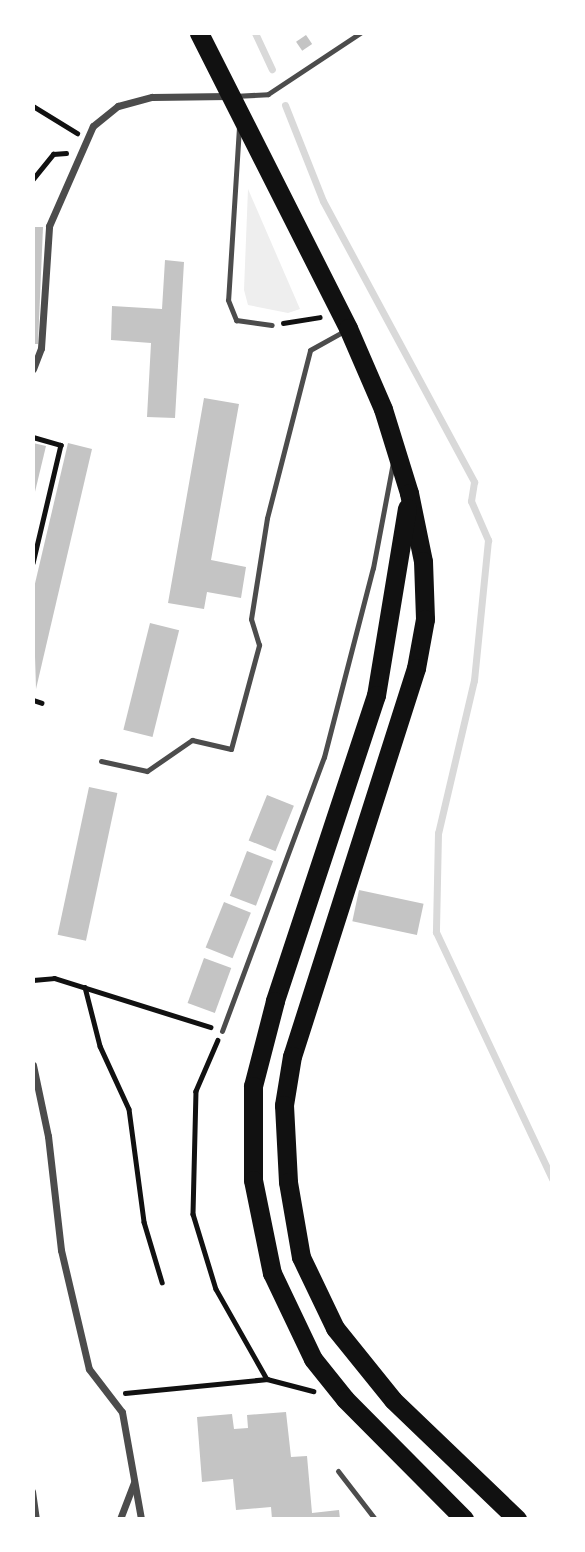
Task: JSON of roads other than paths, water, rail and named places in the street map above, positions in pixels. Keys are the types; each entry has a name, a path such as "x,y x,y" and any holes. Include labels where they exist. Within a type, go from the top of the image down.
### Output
{"highway":[{"path":"199,33 345,321 395,448 409,493 423,561 421,644 292,1056 284,1105 288,1182 301,1257 335,1328 393,1400 517,1519"},
{"path":"409,493 376,695 275,1001 253,1086 253,1180 272,1273 313,1359 345,1399 464,1519"}],"street":[{"path":"33,369 41,348 49,226 93,126 118,106 152,97 236,103"},
{"path":"33,1065 48,1136 61,1250 89,1369 122,1412 141,1519"},
{"path":"120,1519 135,1482"}],"lane":[{"path":"272,325 236,320 229,300 236,103 268,94 360,33"},
{"path":"101,761 147,771 192,740 232,749 259,645 251,619 267,518 310,350 345,321"},
{"path":"222,1031 324,757 373,568 395,448"},
{"path":"338,1471 375,1519"},
{"path":"33,1491 37,1519"}],"waterway":[{"path":"255,33 272,69"},
{"path":"285,105 323,201 474,482 471,501 488,540 474,680 438,833 436,932 552,1179"}]}
